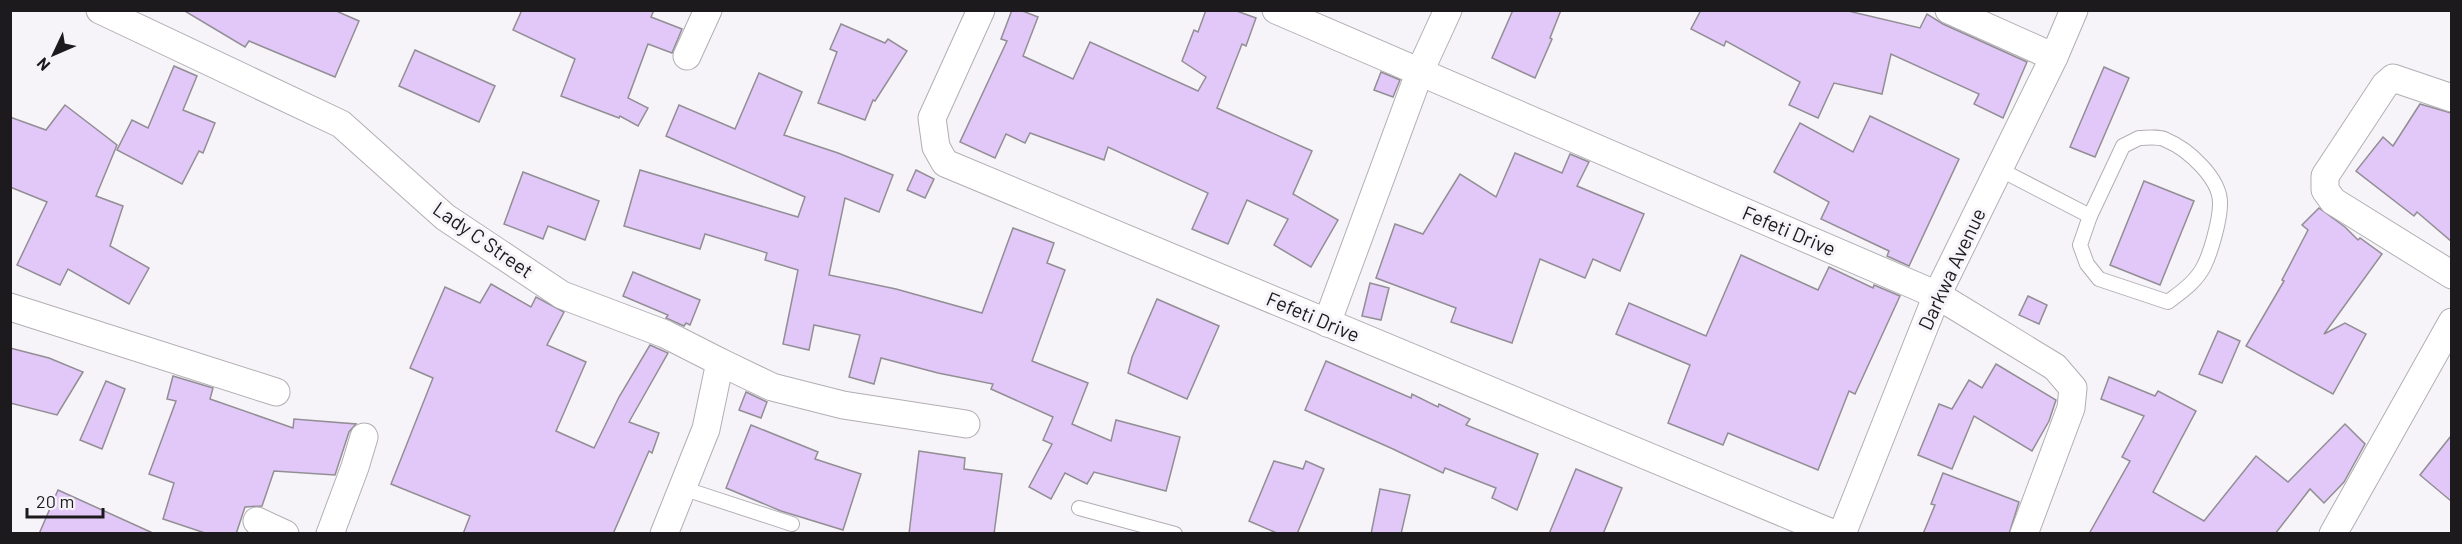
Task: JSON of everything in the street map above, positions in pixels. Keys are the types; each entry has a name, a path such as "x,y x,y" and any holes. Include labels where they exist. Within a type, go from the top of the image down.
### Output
{"street":[{"name":"Lady C Street","path":"100,10 341,124 445,217 562,295 665,334 772,387 843,405 966,424"},
{"path":"687,56 708,10"},
{"name":"Fefeti Drive","path":"981,10 932,118 936,147 945,164 1834,534"},
{"name":"Fefeti Drive","path":"1276,10 1937,295 2055,367 2073,388 2072,408 2024,534"},
{"path":"1327,322 1420,71 1448,10"},
{"path":"1949,10 2054,57"},
{"name":"Darkwa Avenue","path":"1842,534 1937,295 2054,57 2074,10"},
{"path":"2451,98 2393,78 2385,85 2325,176 2325,190 2333,201 2451,274"},
{"path":"10,307 276,392"},
{"path":"2333,534 2451,322"},
{"path":"664,534 706,429 720,362"},
{"path":"330,534 364,437"},
{"path":"257,521 285,534"}],"lane":[{"path":"2139,138 2165,139 2199,162 2215,184 2220,203 2204,267 2188,286 2168,302 2099,279 2087,264 2080,245 2090,216 2123,146 2139,138"},
{"path":"1999,169 2090,216"},
{"path":"682,488 792,524"},
{"path":"1079,508 1175,534"}],"building":[{"path":"183,10 334,10 359,21 335,77 249,41 245,47"},
{"path":"522,10 654,10 651,17 682,29 672,53 648,44 628,98 648,108 638,126 620,116 619,118 561,96 575,59 513,30"},
{"path":"1012,10 1020,10 1038,17 1023,56 1073,79 1090,42 1198,91 1206,77 1182,61 1194,30 1198,32 1206,10 1234,10 1256,18 1246,46 1242,44 1217,108 1312,151 1293,194 1338,220 1311,267 1274,245 1288,219 1247,200 1228,244 1192,229 1208,193 1108,147 1104,160 1030,133 1025,143 1006,134 995,158 960,142 1007,41 1001,39"},
{"path":"1513,10 1561,10 1550,38 1552,39 1535,78 1492,58"},
{"path":"1701,10 1844,10 1920,28 1927,14 1943,24 2027,62 2003,118 1974,104 1979,94 1891,54 1882,94 1834,83 1818,118 1789,105 1800,82 1726,41 1724,46 1691,29"},
{"path":"841,24 885,43 888,39 907,51 875,101 873,100 865,120 818,103 837,52 830,49"},
{"path":"415,50 495,86 479,122 399,86"},
{"path":"174,66 197,76 183,110 215,123 203,153 199,151 182,184 117,150 132,120 148,128"},
{"path":"2104,67 2129,78 2095,157 2070,147"},
{"path":"1381,72 1400,80 1393,97 1374,90"},
{"path":"759,73 802,92 784,135 893,175 879,212 845,198 829,275 896,289 982,313 1013,228 1054,243 1047,263 1065,270 1032,361 1088,383 1072,424 1111,441 1116,420 1180,437 1166,491 1094,472 1087,484 1065,473 1051,499 1029,487 1052,444 1043,440 1053,417 991,389 993,384 881,358 874,384 849,377 860,335 814,325 809,350 783,344 798,270 765,260 767,253 705,234 700,249 624,226 640,170 798,217 805,197 666,136 679,105 735,129"},
{"path":"2420,104 2451,113 2451,241 2417,212 2414,216 2356,171 2383,137 2393,146"},
{"path":"65,105 117,145 96,196 123,206 110,246 149,268 129,304 68,269 60,285 17,265 47,202 10,187 10,117 46,130"},
{"path":"1870,116 1959,159 1909,266 1887,256 1889,251 1821,219 1829,202 1774,172 1800,123 1853,152"},
{"path":"1515,153 1562,173 1570,154 1589,162 1577,186 1644,214 1620,271 1593,259 1585,278 1540,259 1512,343 1451,322 1456,308 1376,278 1395,224 1423,234 1460,174 1496,197"},
{"path":"916,170 934,179 925,198 907,190"},
{"path":"523,172 599,201 585,240 548,226 543,239 504,224"},
{"path":"2144,181 2194,201 2160,285 2110,265"},
{"path":"2319,208 2345,227 2358,240 2360,238 2382,254 2324,334 2345,323 2366,334 2333,394 2246,346 2284,281 2282,280 2308,230 2302,225"},
{"path":"1741,255 1818,290 1829,267 1873,288 1874,285 1900,296 1855,394 1849,391 1818,470 1728,433 1723,445 1668,423 1690,365 1616,334 1629,303 1706,336"},
{"path":"633,272 700,300 690,325 686,323 684,326 666,318 668,315 623,296"},
{"path":"1370,283 1389,288 1381,320 1362,316"},
{"path":"491,284 531,307 536,297 564,312 547,345 586,362 556,431 594,448 619,397 650,345 668,353 629,422 659,433 652,453 649,451 613,534 463,534 470,516 391,484 433,378 410,368 445,287 480,303"},
{"path":"2028,296 2047,305 2039,324 2019,315"},
{"path":"1157,299 1219,326 1187,399 1128,373 1132,357"},
{"path":"2218,331 2240,341 2222,383 2199,374"},
{"path":"10,348 49,358 83,372 57,415 10,403"},
{"path":"1326,361 1411,398 1412,394 1438,407 1439,404 1470,419 1466,425 1538,454 1517,510 1492,498 1496,488 1445,468 1443,473 1305,410"},
{"path":"1996,364 2056,400 2049,421 2032,451 1974,416 1952,469 1918,455 1939,404 1952,409 1969,380 1982,388"},
{"path":"173,376 213,388 210,399 293,428 294,419 356,424 349,432 335,475 274,471 262,506 245,507 236,534 208,534 163,519 174,483 149,474 176,401 167,399"},
{"path":"2109,377 2155,396 2158,391 2196,411 2153,492 2204,521 2256,456 2288,482 2345,424 2365,444 2344,482 2324,503 2310,489 2275,534 2089,534 2130,461 2122,457 2144,416 2101,399"},
{"path":"106,381 125,389 102,449 80,440"},
{"path":"746,392 767,402 761,418 739,410"},
{"path":"751,425 818,452 815,459 861,474 843,530 781,511 726,488"},
{"path":"2451,436 2451,501 2420,475"},
{"path":"919,451 965,458 964,469 1002,474 994,534 909,534"},
{"path":"1274,461 1303,469 1306,461 1324,469 1297,534 1279,534 1249,521"},
{"path":"1576,469 1622,488 1603,534 1549,534"},
{"path":"1943,473 2019,502 2009,534 1923,534 1935,505 1931,504"},
{"path":"1380,489 1410,495 1401,534 1371,534"},
{"path":"58,490 155,534 39,534"}]}
